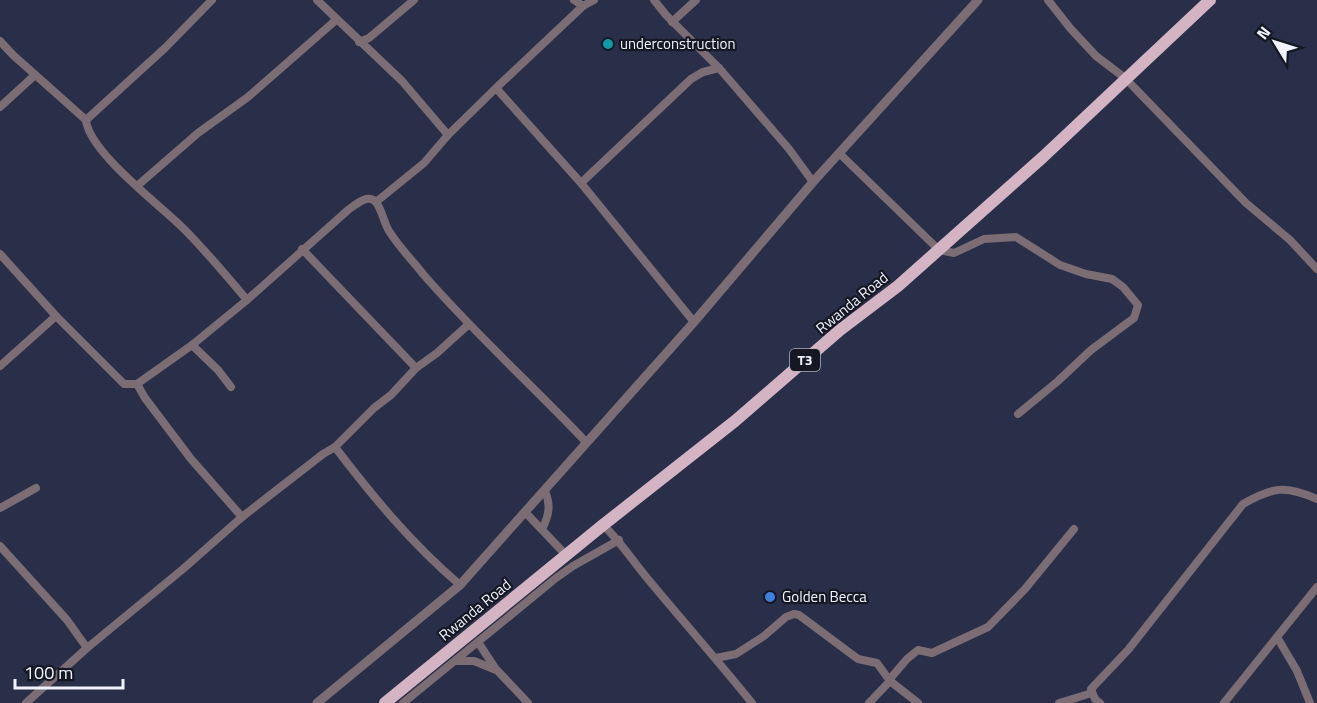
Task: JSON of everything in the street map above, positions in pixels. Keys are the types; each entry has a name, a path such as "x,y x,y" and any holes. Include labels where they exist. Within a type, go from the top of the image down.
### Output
{"highway":[{"name":"Rwanda Road","path":"385,703 603,525 735,421 840,330 898,286 1043,157 1210,0"}],"street":[{"path":"86,120 165,48 212,0"},
{"path":"317,0 402,81 448,135"},
{"path":"359,42 369,38 414,0"},
{"path":"574,0 583,6"},
{"path":"376,202 424,162 496,88 583,6 594,0"},
{"path":"654,0 672,22 719,68 789,149 813,182"},
{"path":"672,22 696,0"},
{"path":"317,703 460,585 694,322 813,182 978,0"},
{"path":"1048,0 1096,56 1125,78 1246,203 1290,240 1317,269"},
{"path":"137,186 198,133 248,97 336,20"},
{"path":"0,40 86,120 87,130 103,151 199,244 247,300"},
{"path":"581,183 691,79 703,72 719,68"},
{"path":"0,107 35,75"},
{"path":"496,88 581,183 694,322"},
{"path":"839,153 939,250 954,253 984,239 1016,237 1060,265 1086,274 1112,279 1123,287 1138,306 1134,318 1091,350 1018,414"},
{"path":"0,254 56,316 124,384 137,384 192,345 247,300 302,249 354,206 365,199 371,199 376,202 388,230 405,253 469,324 538,391 586,442"},
{"path":"302,249 416,368"},
{"path":"0,366 56,316"},
{"path":"26,703 87,648 242,517 335,447 374,408 391,395 416,368 437,353 469,324"},
{"path":"192,345 219,370 231,387"},
{"path":"137,384 191,459 242,517"},
{"path":"335,447 382,507 424,553 460,585"},
{"path":"0,508 36,488"},
{"path":"1100,703 1091,689 1128,650 1243,504 1260,495 1293,489 1317,499"},
{"path":"542,529 549,508 545,491"},
{"path":"525,512 566,555"},
{"path":"603,525 619,540 646,577 752,703"},
{"path":"869,703 909,656 918,650 932,653 988,627 1025,589 1074,529"},
{"path":"403,703 556,578 619,540"},
{"path":"0,546 51,601 87,648"},
{"path":"1224,703 1317,587"},
{"path":"716,658 736,654 764,636 786,617 794,614 803,618 858,659 877,663 889,680 918,703"},
{"path":"1277,637 1297,671 1309,700 1317,692"},
{"path":"478,642 498,671 528,703"},
{"path":"454,662 474,661 498,671"},
{"path":"1059,703 1092,693"}],"place":[{"name":"underconstruction","path":"608,44"},
{"name":"Golden Becca","path":"770,597"}]}
